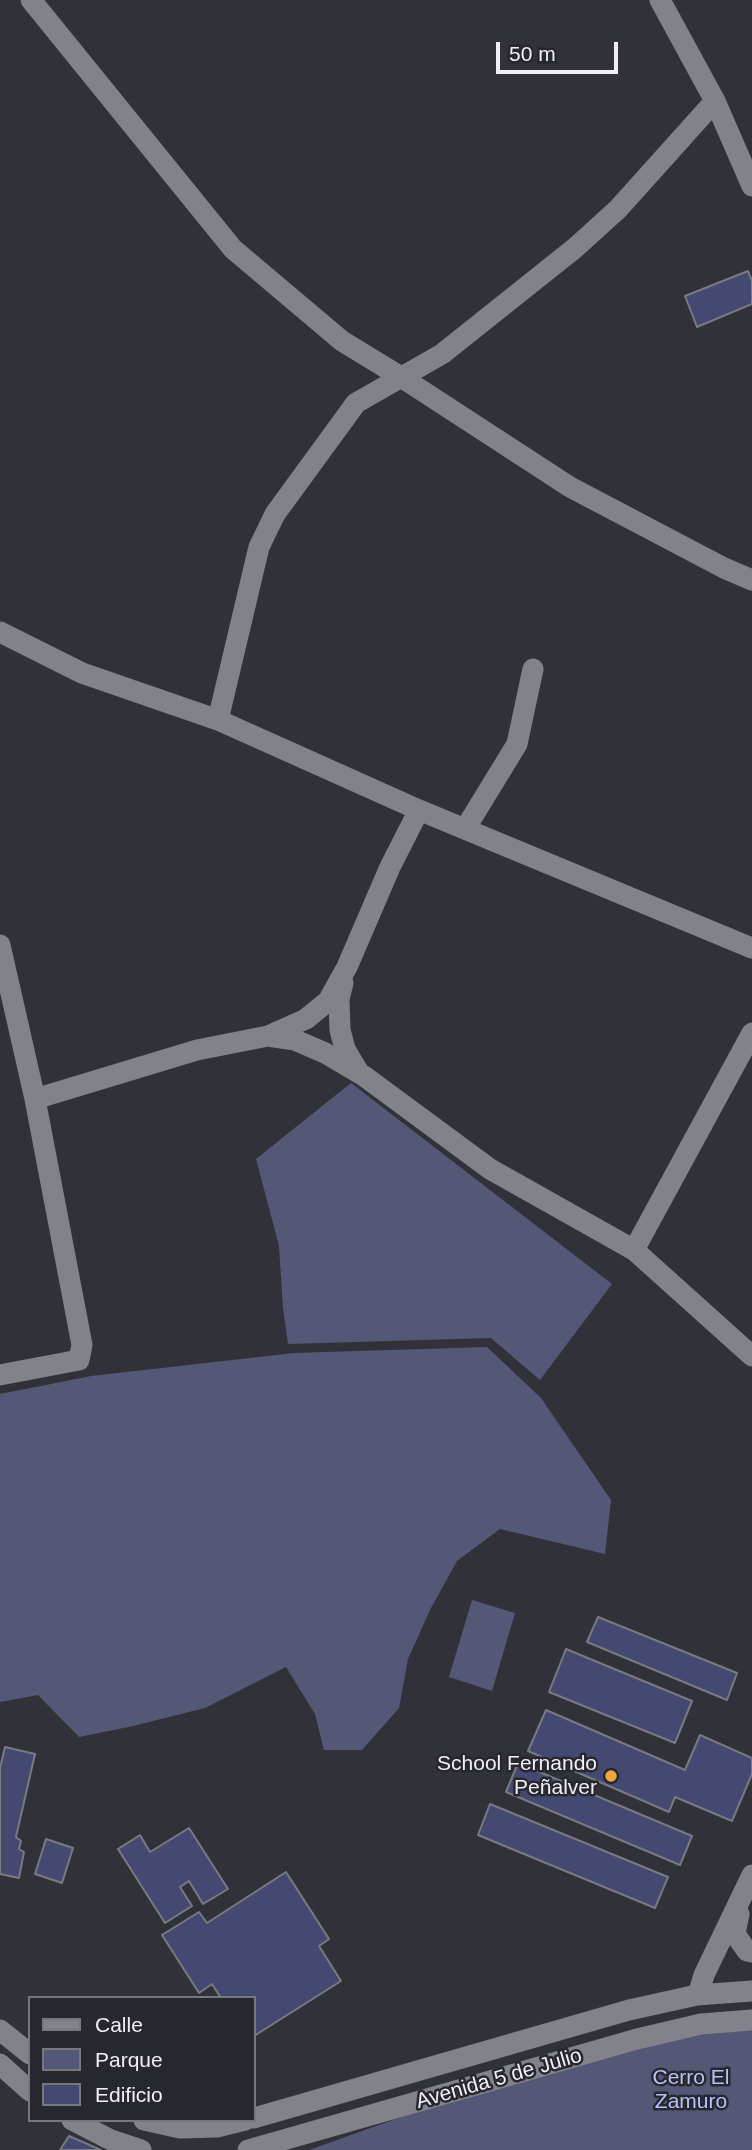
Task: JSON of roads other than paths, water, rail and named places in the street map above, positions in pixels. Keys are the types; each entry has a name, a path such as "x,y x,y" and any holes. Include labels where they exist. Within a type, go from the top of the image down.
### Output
{"street":[{"path":"31,0 233,249 342,341 570,487 752,580"},
{"path":"660,0 715,101 752,186"},
{"path":"218,720 259,547 275,514 356,403 442,354 575,248 618,209 715,101"},
{"path":"0,632 82,673 218,720 419,810 752,948"},
{"path":"465,829 517,744 533,669"},
{"path":"35,1099 197,1050 268,1036 306,1020 328,1001 347,967 390,867 419,810"},
{"path":"0,945 35,1099 82,1345 79,1360 0,1374"},
{"path":"347,967 339,999 340,1030 345,1049 359,1073"},
{"path":"634,1250 752,1033"},
{"path":"268,1036 295,1040 325,1053 359,1073 490,1169 634,1250 752,1356"},
{"path":"748,1884 735,1934 747,1951 752,1952"},
{"path":"698,1995 704,1975 748,1884"},
{"name":"Avenida 5 de Julio","path":"256,2117 629,2010 698,1995 752,1991"},
{"name":"Avenida 5 de Julio","path":"248,2150 637,2039 701,2024 752,2020"},
{"path":"0,2030 28,2052"},
{"path":"0,2064 28,2089"},
{"path":"75,2122 91,2132 141,2150"},
{"path":"153,2122 180,2128 201,2128 234,2122"},
{"path":"297,2150 346,2123"},
{"path":"91,2132 106,2150"}],"place":[{"name":"School Fernando Peñalver","path":"611,1776"}],"park label":[{"name":"Cerro El Zamuro","path":"691,2090"}]}
